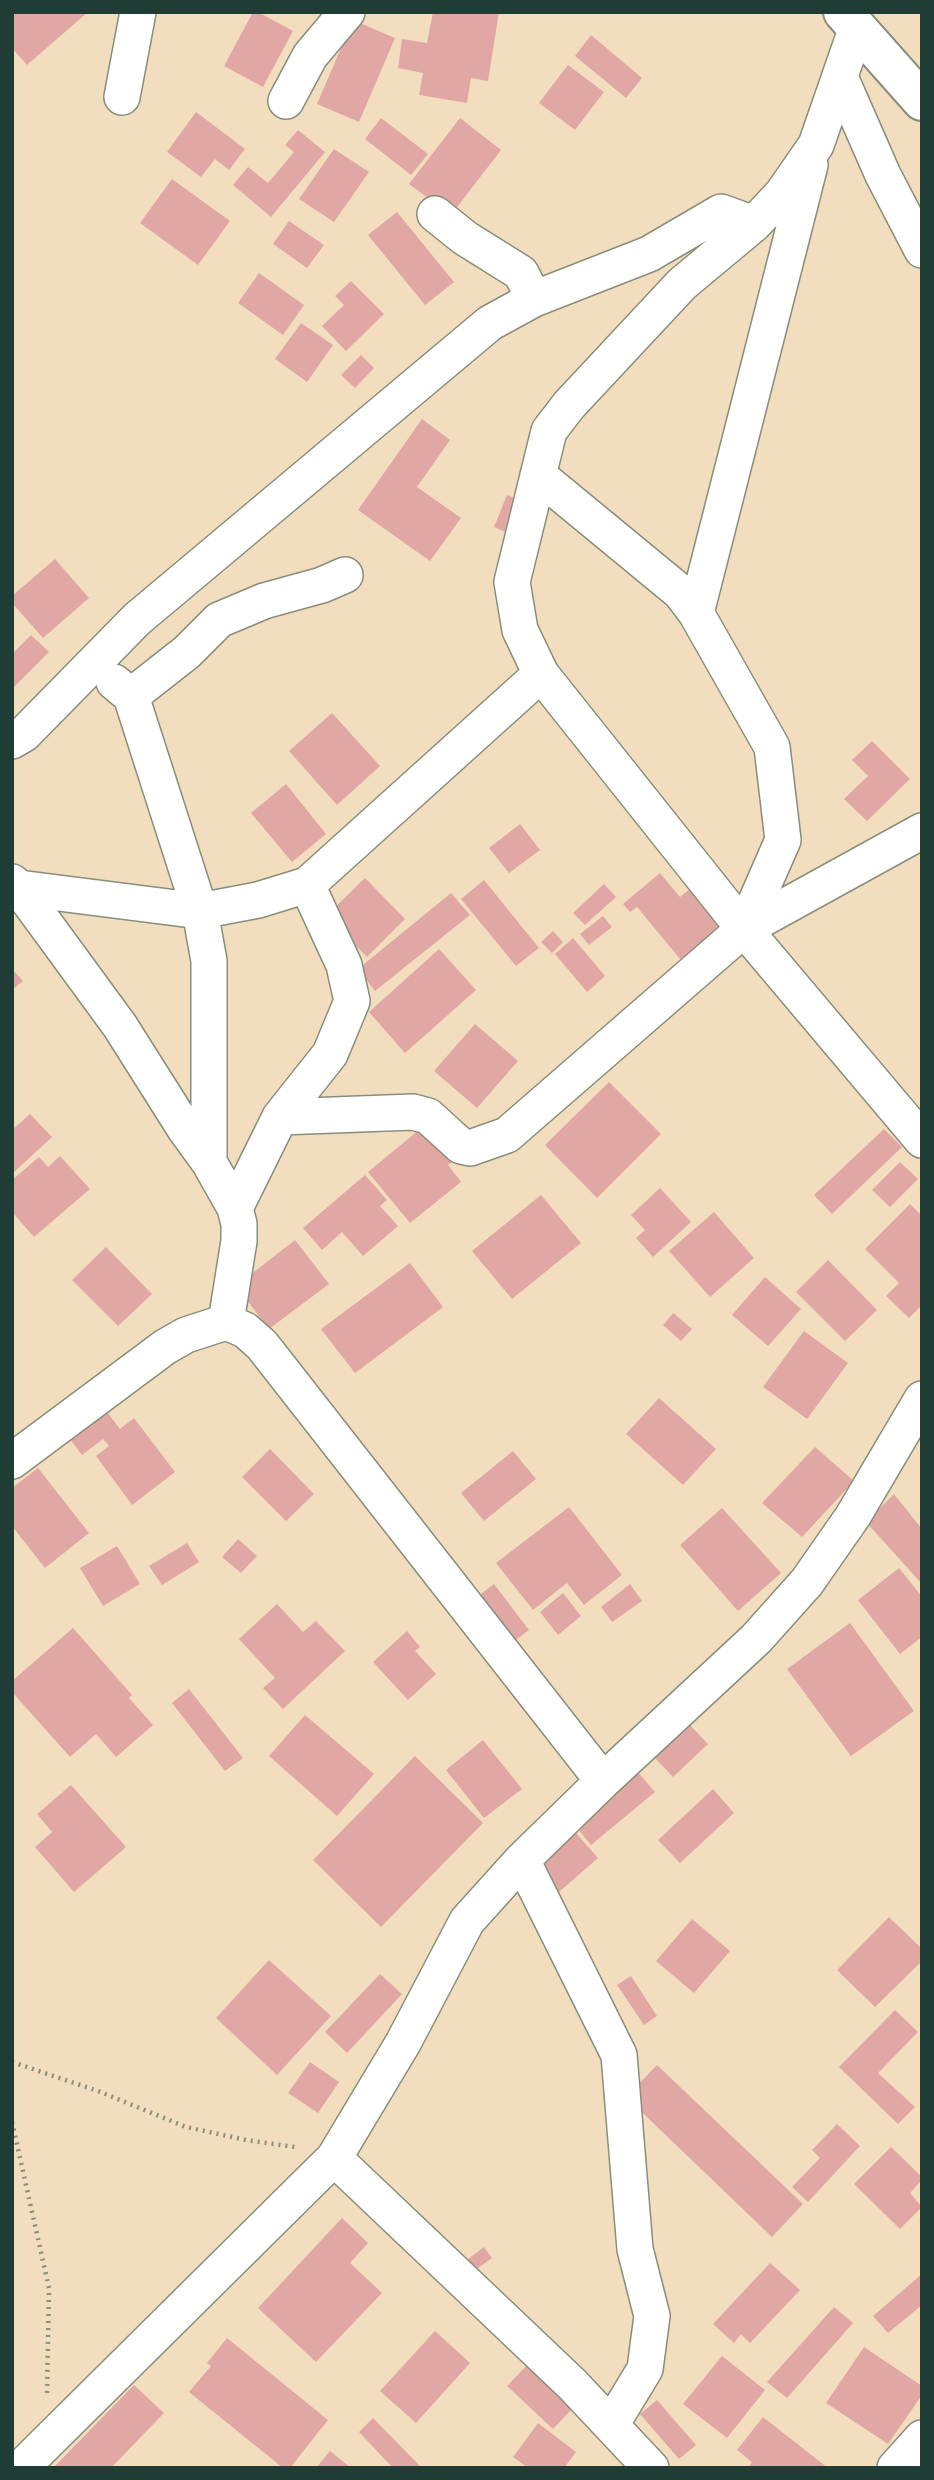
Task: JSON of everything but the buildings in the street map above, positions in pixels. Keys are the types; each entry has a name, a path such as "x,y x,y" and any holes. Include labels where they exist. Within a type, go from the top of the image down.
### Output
{"main road":[{"path":"850,20 922,102"}],"street":[{"path":"122,97 138,12"},
{"path":"286,101 310,57 346,12"},
{"path":"696,613 816,145 840,77 850,20"},
{"path":"840,77 883,175 922,250"},
{"path":"816,145 782,194 754,225 682,284 569,405 550,431 512,582 520,630 541,674 744,929 922,1140"},
{"path":"12,741 24,734 137,619 490,323 534,299 649,254 721,212 754,225"},
{"path":"435,214 464,238 521,273 534,299"},
{"path":"538,475 680,592 696,613 772,747 783,840 744,929"},
{"path":"131,696 187,652 219,620 264,601 322,585 345,575"},
{"path":"92,665 131,696 200,911 209,961 209,1163"},
{"path":"15,888 200,911 258,900 307,885 541,674"},
{"path":"280,1117 413,1112 428,1116 461,1146 470,1148 507,1135 744,929 922,831"},
{"path":"235,1208 280,1117 330,1054 352,1001 344,965 307,885"},
{"path":"15,888 120,1026 235,1208 239,1241 226,1322"},
{"path":"12,1461 165,1347 204,1328 226,1322 245,1330 262,1345 603,1781"},
{"path":"21,2468 336,2154 403,2043 467,1921 522,1860 756,1639 807,1582 853,1516 922,1399"},
{"path":"522,1860 619,2054 635,2249 652,2316 645,2369 611,2425"},
{"path":"336,2154 572,2384 651,2468"},
{"path":"895,2468 922,2438"}],"path":[{"path":"12,2062 97,2091 186,2127 246,2140 336,2154"},
{"path":"12,2122 49,2288 46,2442"}]}
